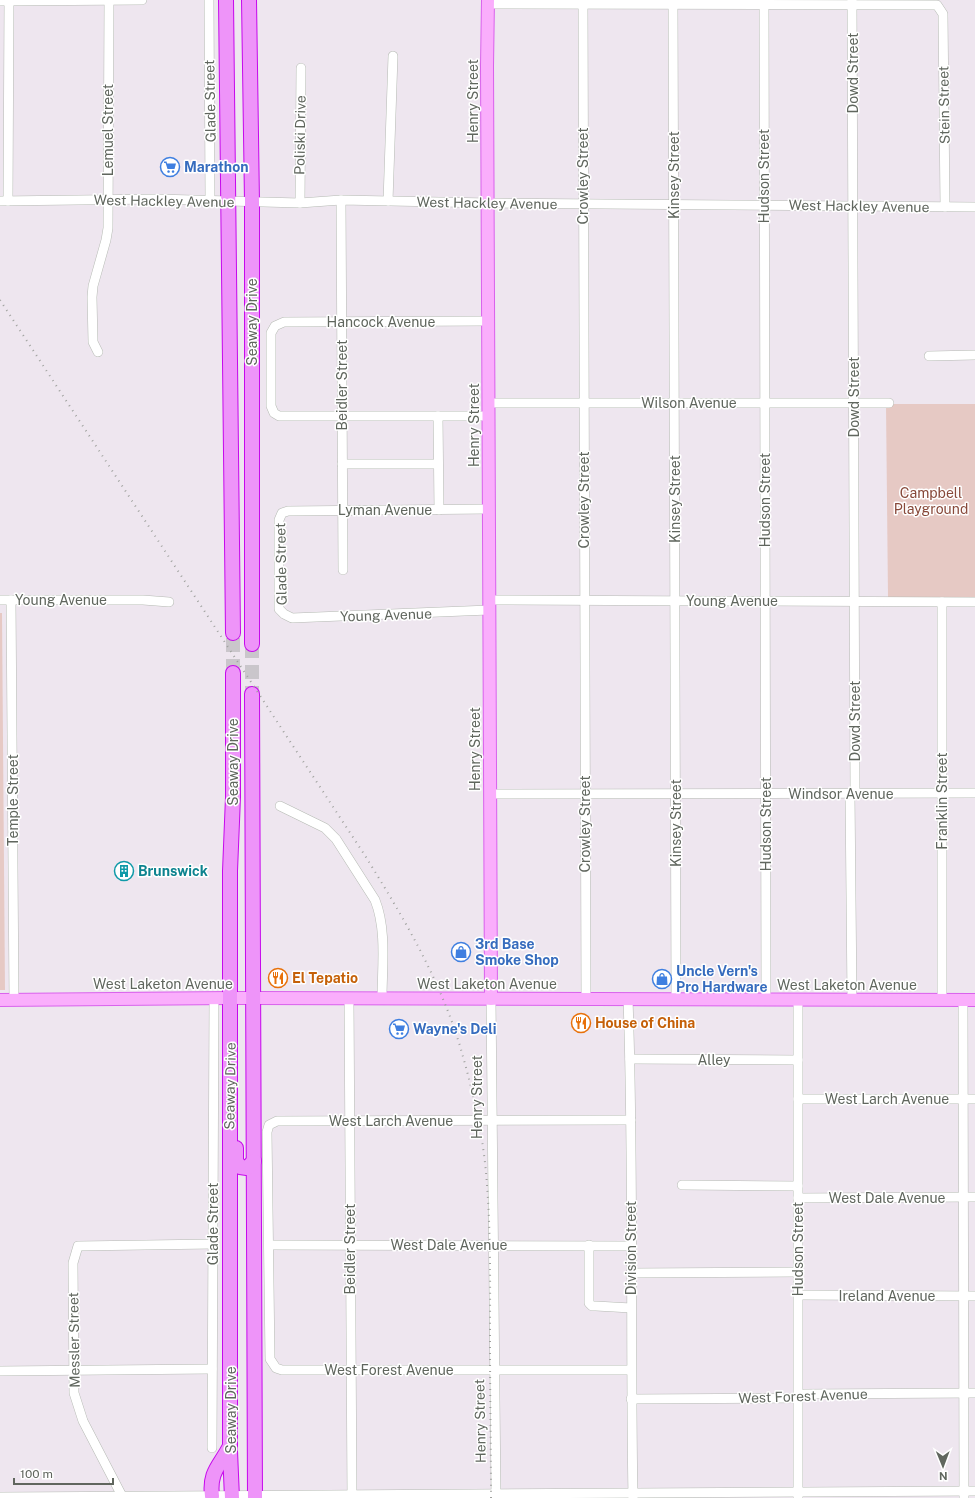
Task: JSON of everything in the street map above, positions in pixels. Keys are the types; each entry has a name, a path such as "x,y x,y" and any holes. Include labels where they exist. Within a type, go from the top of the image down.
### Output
{"highway":[{"name":"Seaway Drive","path":"226,0 233,633"},
{"name":"Seaway Drive","path":"249,0 252,202 252,644"},
{"path":"227,74 230,67 234,65 241,69 244,76 245,167 251,185"},
{"path":"229,216 233,226 235,337 236,342 241,347 248,346 251,342"},
{"name":"Seaway Drive","path":"232,1497 230,1445 230,871 233,796 233,673"},
{"name":"Seaway Drive","path":"252,694 255,1496"},
{"path":"230,871 232,862 237,855 246,855 248,875 249,972 254,983"},
{"path":"231,1015 236,1026 236,1161 240,1167 245,1168 250,1167 254,1161"},
{"path":"231,1331 240,1325 245,1326 248,1330 249,1466 254,1476"},
{"path":"212,1497 212,1478 230,1445"}],"main road":[{"name":"Henry Street","path":"488,2 491,999"},
{"name":"West Laketon Avenue","path":"0,1000 231,998 254,1000 969,1000"}],"street":[{"path":"4,201 6,0 142,0"},
{"name":"Lemuel Street","path":"98,352 93,342 92,286 106,240 108,200 109,0"},
{"name":"Glade Street","path":"209,0 210,201"},
{"path":"488,2 852,2"},
{"name":"Crowley Street","path":"583,2 586,999"},
{"name":"Kinsey Street","path":"673,2 676,999"},
{"name":"Hudson Street","path":"764,2 764,602 766,1000"},
{"name":"Stein Street","path":"852,2 938,5 943,14 945,207"},
{"name":"Dowd Street","path":"852,2 854,205 852,1000"},
{"path":"388,201 393,56"},
{"name":"Poliski Drive","path":"300,202 301,68"},
{"name":"West Hackley Avenue","path":"4,201 160,199 300,202 341,200 489,203 975,207"},
{"name":"Beidler Street","path":"341,200 343,570"},
{"name":"Hancock Avenue","path":"342,417 283,417 274,413 271,406 271,338 275,326 284,322 489,321"},
{"path":"929,356 975,355"},
{"name":"Wilson Avenue","path":"490,403 889,403"},
{"path":"438,416 439,510"},
{"path":"342,417 489,416"},
{"path":"342,464 438,464"},
{"name":"Lyman Avenue","path":"282,513 288,511 489,509"},
{"name":"Glade Street","path":"282,513 279,520 279,609 284,614"},
{"name":"Young Avenue","path":"0,600 169,602"},
{"name":"Temple Street","path":"11,600 14,1000"},
{"name":"Young Avenue","path":"284,614 292,618 489,605 584,601 975,602"},
{"name":"Franklin Street","path":"942,602 942,1000"},
{"name":"Windsor Avenue","path":"491,794 766,795 975,793"},
{"path":"280,806 325,828 336,839 375,900 380,916 381,930 382,999"},
{"name":"Glade Street","path":"212,1448 214,999"},
{"name":"Beidler Street","path":"350,999 349,1121 352,1497"},
{"name":"Henry Street","path":"491,999 492,1245 496,1496"},
{"name":"Division Street","path":"628,999 631,1120 631,1308 629,1370 633,1496"},
{"name":"Hudson Street","path":"798,1000 798,1099 795,1186 798,1198 798,1495"},
{"path":"964,1495 964,1100 969,1000"},
{"name":"Alley","path":"630,1059 798,1060"},
{"name":"West Larch Avenue","path":"798,1099 975,1100"},
{"name":"West Larch Avenue","path":"269,1245 267,1132 272,1122 631,1120"},
{"path":"682,1185 795,1186"},
{"name":"West Dale Avenue","path":"798,1198 975,1197"},
{"name":"Messler Street","path":"122,1496 83,1421 74,1392 73,1263 78,1246 213,1244"},
{"name":"West Dale Avenue","path":"269,1245 630,1246"},
{"name":"West Forest Avenue","path":"269,1245 270,1359 273,1366 282,1370 629,1370"},
{"path":"589,1245 590,1303 592,1306 631,1308"},
{"path":"631,1273 798,1272"},
{"name":"Ireland Avenue","path":"798,1295 975,1296"},
{"path":"0,1371 212,1369"},
{"name":"West Forest Avenue","path":"631,1399 797,1398 804,1394 975,1393"},
{"path":"0,1497 964,1495 975,1491"}],"green space":[{"name":"Campbell Playground","path":"886,404 975,404 975,597 888,597"},
{"path":"0,613 2,613 5,990 0,990"}],"tunnel":[{"path":"233,633 233,673"},
{"path":"252,644 252,694"}],"railway":[{"path":"0,300 364,854 406,923 441,995 460,1046 469,1080 481,1132 486,1167 490,1244 491,1498"}],"place":[{"name":"Marathon","path":"170,167"},
{"name":"Brunswick","path":"124,871"},
{"name":"3rd Base Smoke Shop","path":"461,952"},
{"name":"El Tepatio","path":"278,978"},
{"name":"Uncle Vern's Pro Hardware","path":"662,979"},
{"name":"House of China","path":"581,1023"},
{"name":"Wayne's Deli","path":"399,1029"}]}
